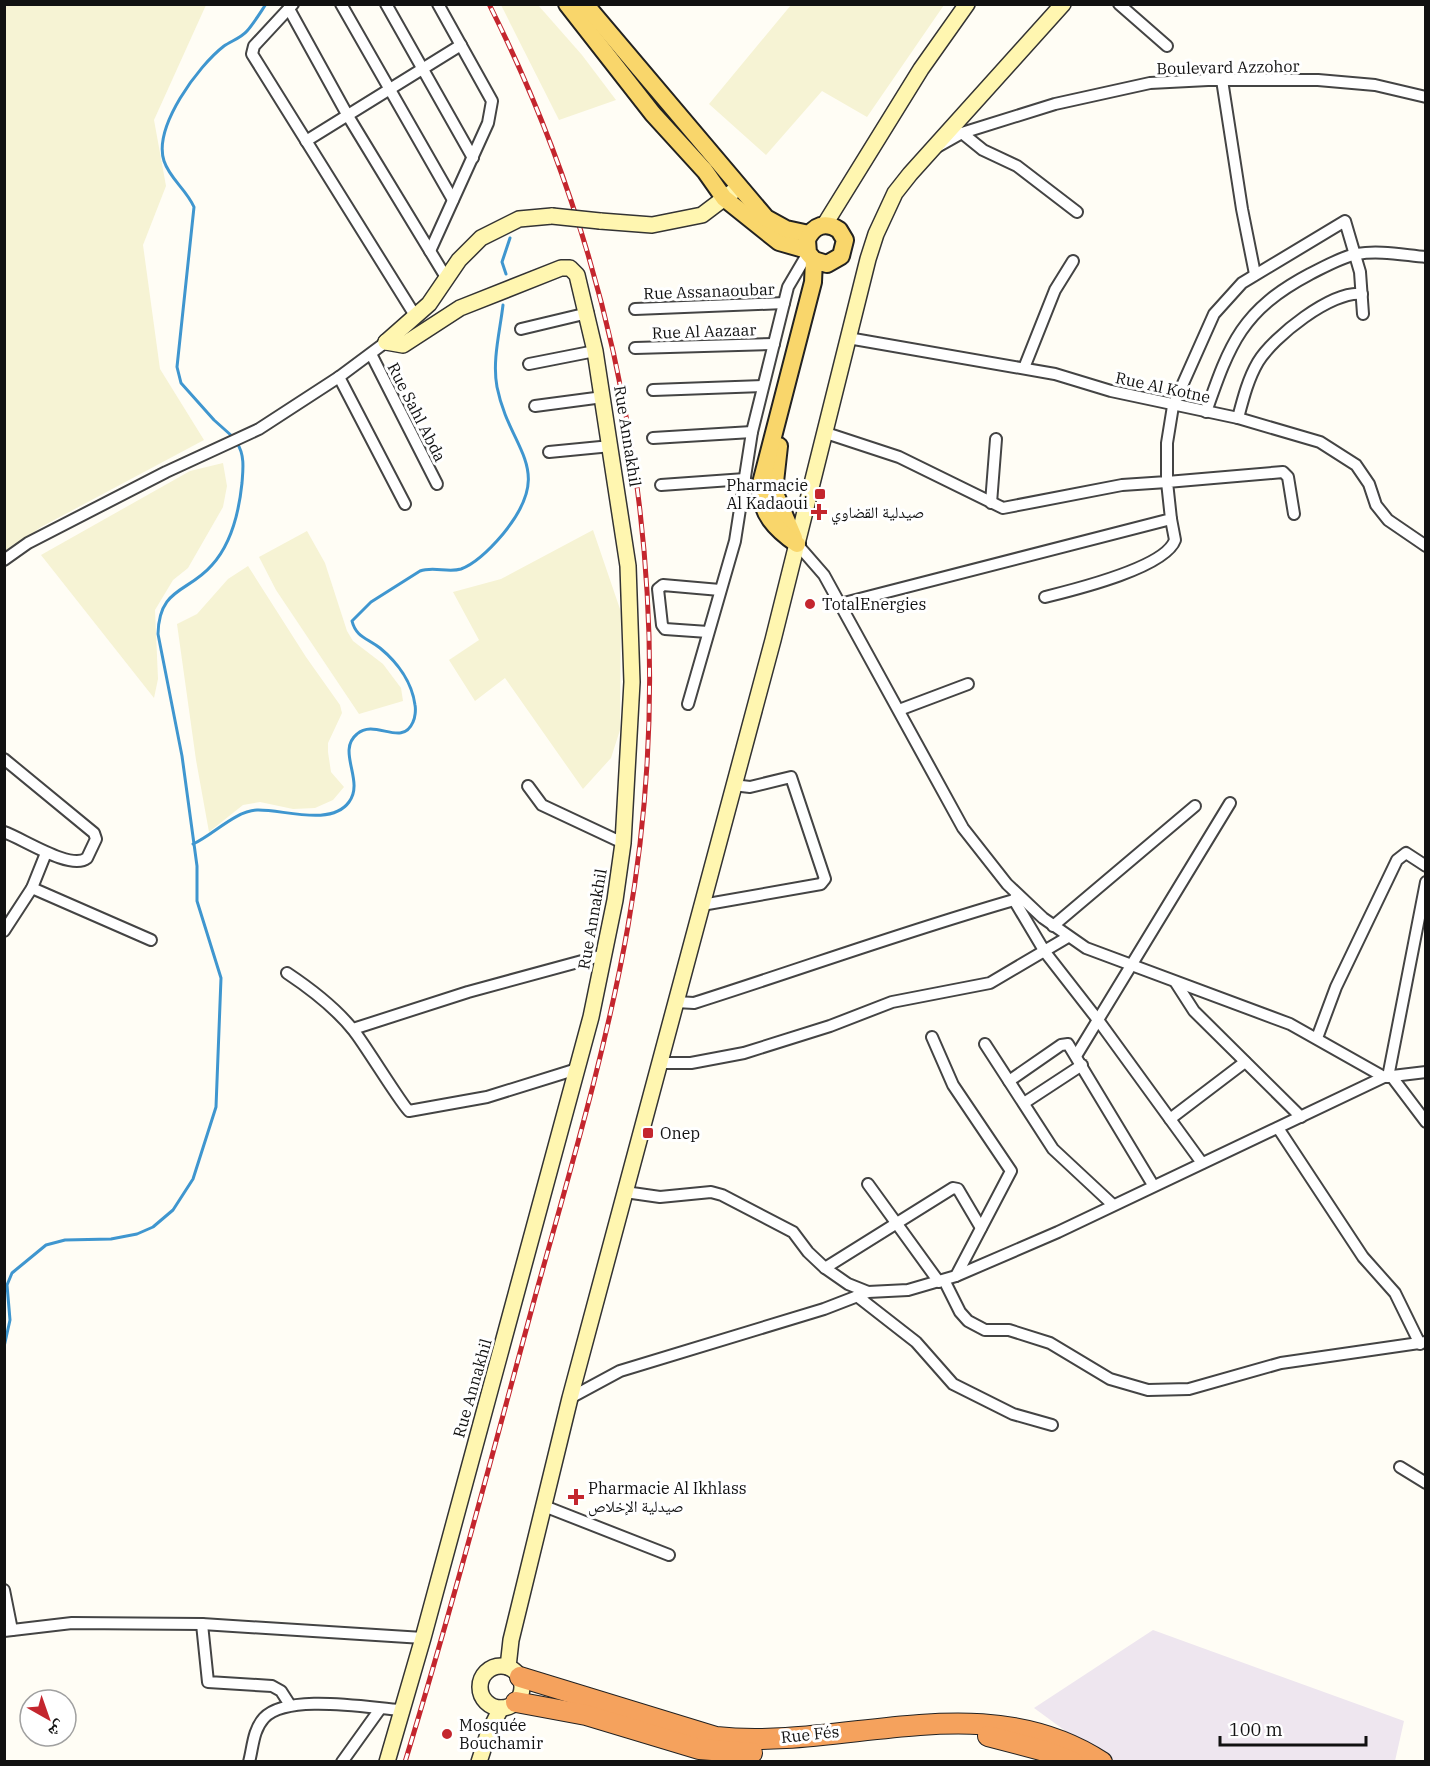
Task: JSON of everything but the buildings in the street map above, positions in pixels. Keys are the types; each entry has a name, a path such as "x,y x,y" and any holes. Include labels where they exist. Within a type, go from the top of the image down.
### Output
{"highway":[{"name":"Rue Fés","path":"508,1670 716,1737 748,1740 892,1726 978,1724 1037,1731 1085,1750 1102,1761"},
{"name":"Rue Fés","path":"508,1705 586,1715 699,1749 747,1754 941,1736 991,1736 1043,1756 1073,1761"}],"main road":[{"path":"567,4 653,114 705,171 724,198 779,242 810,249"},
{"path":"585,4 766,218 810,249 822,263 832,263"},
{"path":"816,227 832,227 845,240 844,251 832,263 821,284 777,455 774,490 797,544 772,524 761,500 760,487 813,282 810,249 816,227"}],"street":[{"path":"341,4 388,91 453,200"},
{"path":"386,4 424,68 473,159"},
{"path":"430,251 488,123 492,101 438,4"},
{"path":"832,227 856,176 921,69 967,4"},
{"path":"479,1761 488,1734 508,1705 521,1695 508,1670 511,1640 570,1398 797,544 876,234 895,194 1063,4"},
{"path":"1119,4 1167,46"},
{"path":"416,317 252,54 254,46 291,7 348,116 447,279"},
{"path":"306,141 460,45"},
{"path":"1222,80 1242,209 1256,274"},
{"name":"Boulevard Azzohor","path":"933,149 962,133 1104,92 1150,83 1222,80 1340,82 1375,86 1425,97"},
{"path":"962,133 983,150 1017,166 1077,212"},
{"path":"4,560 28,543 225,443 247,435 339,377 416,317 463,255 492,231 519,219 552,216 652,225 702,215 739,187"},
{"path":"1045,597 1109,581 1168,551 1175,540 1167,482 1167,443 1173,406 1214,314 1236,288 1345,221 1356,254 1363,314"},
{"path":"688,704 735,541 752,432 788,287 810,249"},
{"path":"1206,412 1232,342 1255,312 1293,283 1356,254 1425,257"},
{"path":"1024,368 1055,290 1073,261"},
{"name":"Rue Annakhil","path":"386,342 404,345 460,308 566,267 573,269 577,275 588,313 622,512 630,594 632,682 623,843 604,955 577,1069 528,1255 387,1761"},
{"path":"1238,418 1250,378 1269,347 1334,299 1347,294 1362,294"},
{"name":"Rue Assanaoubar","path":"635,309 784,303"},
{"path":"521,329 588,313"},
{"name":"Rue Al Kotne","path":"848,338 1024,368 1173,406 1238,418 1320,442 1348,458 1361,471 1369,484 1376,505 1388,520 1425,546"},
{"name":"Rue Al Aazaar","path":"635,348 774,344"},
{"path":"529,364 595,351"},
{"name":"Rue Sahl Abda","path":"371,354 437,484"},
{"path":"339,377 405,504"},
{"path":"653,390 764,386"},
{"path":"535,406 603,397"},
{"path":"652,438 752,432"},
{"path":"826,433 899,457 1003,508 1122,485 1282,472 1288,477 1294,514"},
{"path":"991,503 996,439"},
{"path":"549,452 611,446"},
{"path":"661,484 745,479"},
{"path":"840,604 1171,519"},
{"path":"797,544 824,575 963,828 1015,897 1045,952 1098,1020 1202,1163"},
{"path":"708,632 665,628 662,625 658,589 663,585 720,590"},
{"path":"899,710 968,684"},
{"path":"4,759 96,836 87,858 82,861 46,853 4,832"},
{"path":"702,905 821,884 825,879 791,777 750,787 733,785"},
{"path":"528,786 542,805 623,843"},
{"path":"1024,1103 1079,1060 1098,1020 1230,803"},
{"path":"1053,926 1195,806"},
{"path":"4,931 32,888 46,853"},
{"path":"1317,1038 1336,987 1397,860 1406,854 1425,866"},
{"path":"1388,1077 1425,882"},
{"path":"32,888 151,940"},
{"path":"1015,897 1068,937 1131,967 1273,1017 1317,1038 1388,1077 1425,1122"},
{"path":"676,1002 694,1003 831,960 917,928 1015,897"},
{"path":"660,1063 691,1063 744,1053 830,1026 892,1002 990,983 1068,937"},
{"path":"352,1029 468,992 604,955"},
{"path":"287,973 336,1012 352,1029 394,1088 404,1108 409,1111 487,1097 577,1069"},
{"path":"1176,983 1194,1011 1301,1117"},
{"path":"932,1037 953,1084 1010,1169 956,1276"},
{"path":"985,1044 1053,1149 1112,1204"},
{"path":"1009,1081 1063,1044 1068,1044 1153,1185"},
{"path":"1170,1119 1245,1062"},
{"path":"570,1398 620,1371 824,1309 868,1292 908,1290 956,1276 1058,1232 1112,1204 1388,1077 1425,1072"},
{"path":"868,1184 941,1281 960,1312 976,1325 985,1330 1009,1330 1050,1343 1110,1379 1148,1390 1189,1389 1281,1363 1423,1343 1395,1293 1363,1257 1278,1128"},
{"path":"825,1268 953,1188 958,1189 981,1228"},
{"path":"625,1192 660,1197 711,1192 722,1195 793,1232 808,1252 825,1268 848,1284 868,1292"},
{"path":"857,1296 916,1342 953,1384 1014,1414 1053,1425"},
{"path":"1400,1467 1425,1483"},
{"path":"544,1506 669,1555"},
{"path":"4,1590 8,1630 75,1623 202,1624 423,1638"},
{"path":"202,1624 208,1682 272,1686 280,1691 290,1705"},
{"path":"488,1734 480,1682 483,1676 508,1670"},
{"name":"Rue Fés","path":"483,1697 494,1707 508,1705"},
{"path":"249,1761 256,1732 264,1718 290,1705 401,1710"},
{"path":"342,1761 380,1708"}],"shaded area":[{"path":"5,5 206,5 154,120 166,186 143,245 160,369 204,440 41,527 5,554"},
{"path":"501,5 538,5 582,55 616,100 559,120"},
{"path":"791,5 944,5 867,117 822,91 766,155 709,104"},
{"path":"223,463 227,486 223,507 188,568 173,580 155,610 158,679 154,698 41,555 190,471"},
{"path":"593,530 621,612 620,730 611,758 583,789 505,678 475,701 449,660 479,640 453,592 501,579"},
{"path":"307,531 325,563 347,631 353,641 383,664 401,688 403,701 359,714 276,590 259,557"},
{"path":"248,566 306,657 340,705 342,713 328,743 328,752 331,772 344,787 333,800 315,808 293,809 260,802 243,805 209,832 196,760 177,624 197,614 228,579"},
{"path":"1153,1630 1404,1721 1395,1761 1108,1762 1034,1708"}],"waterway":[{"path":"233,437 214,420 181,383 177,367 194,207 167,167 162,147 171,115 191,82 214,55 247,31 266,4"},
{"path":"506,274 502,262 510,238"},
{"path":"193,844 249,811 267,810 319,815 331,814 341,809 349,802 353,794 354,785 349,757 351,741 364,730 402,733 413,722 415,716 413,697 403,673 380,648 356,631 352,621 371,602 420,571 456,570 473,563 499,539 519,511 527,492 528,476 525,460 503,409 496,377 496,356 503,305"},
{"path":"4,1347 10,1320 7,1285 12,1273 46,1245 65,1240 111,1239 137,1234 153,1227 173,1210 193,1179 216,1107 221,978 197,901 197,866 182,756 158,634 163,607 169,599 203,574 225,547 239,505 243,468 237,443"}],"railway":[{"path":"405,1762 472,1530 586,1112 609,1019 628,926 644,808 649,690 646,571 632,454 610,338 578,223 538,112 489,4"}],"place":[{"name":"Pharmacie Al Kadaoui","path":"820,494"},
{"name":"صيدلية القضاوي","path":"819,512"},
{"name":"TotalEnergies","path":"810,604"},
{"name":"Onep","path":"648,1133"},
{"name":"Pharmacie Al Ikhlass صيدلية الإخلاص","path":"576,1497"},
{"name":"Mosquée Bouchamir","path":"447,1734"}]}
